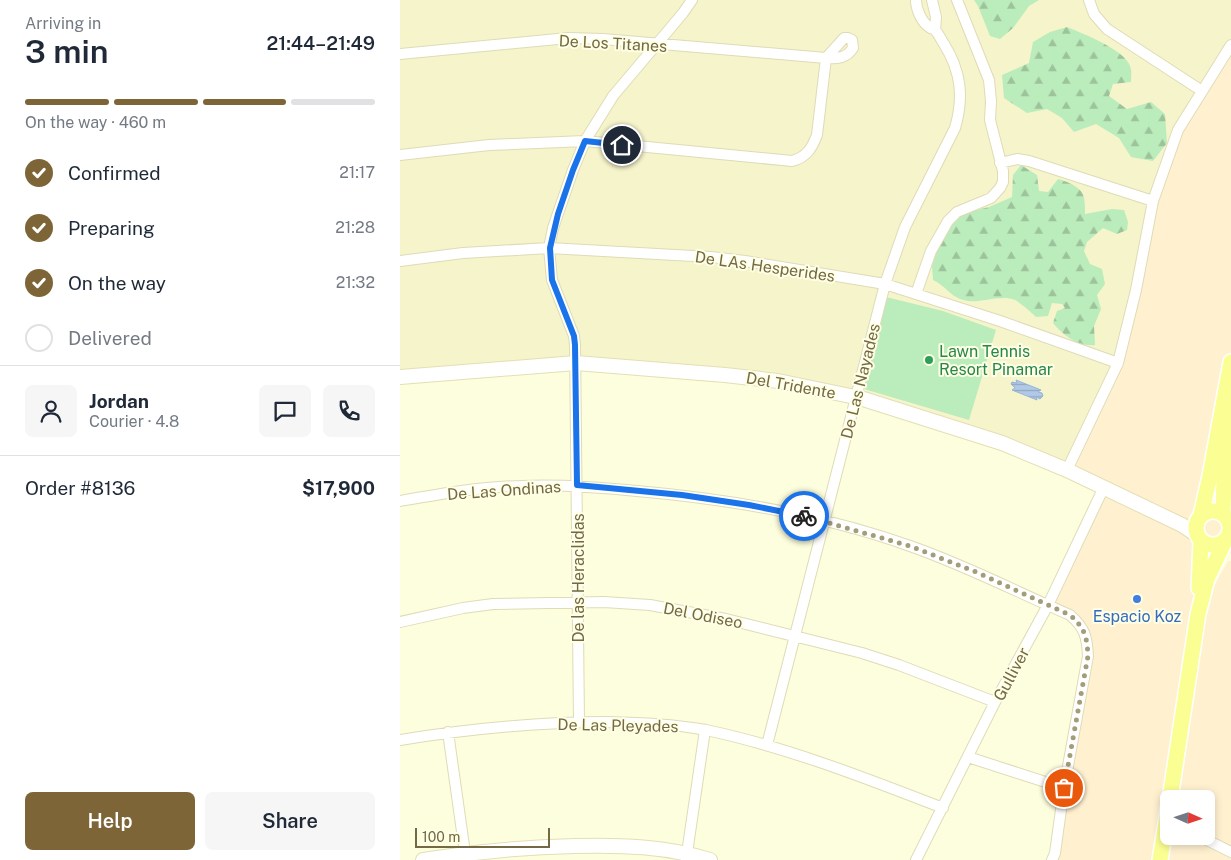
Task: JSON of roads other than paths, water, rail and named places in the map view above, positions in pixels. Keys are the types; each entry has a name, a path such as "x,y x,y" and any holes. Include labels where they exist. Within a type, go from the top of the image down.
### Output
{"main road":[{"path":"1198,614 1199,538 1196,526 1210,476 1231,362"},
{"name":"Del Tridente","path":"400,378 576,364 725,375 778,381 856,397 980,435 1104,487 1182,525 1199,538"},
{"path":"1171,790 1198,614 1207,579 1227,527 1224,478 1231,412"},
{"path":"1200,516 1212,510 1227,527"},
{"name":"Del Tridente","path":"1160,515 1187,519 1200,516"},
{"path":"1199,538 1205,543 1215,545 1227,527"},
{"path":"423,860 466,857 518,848 614,845 650,847 710,860"},
{"path":"1160,860 1163,845"}],"street":[{"name":"De las Heraclidas","path":"579,722 576,364 574,336 552,280 550,248 553,228 585,141 613,96 692,0"},
{"name":"De Las Nayades","path":"767,745 884,284 905,227 950,137 961,104 956,68 935,30 928,27 920,16 916,7 916,0"},
{"name":"De Las Nayades","path":"932,0 936,16 935,30"},
{"path":"916,294 931,251 948,222 957,212 991,198 1003,182 1003,171 990,120 989,80 957,0"},
{"path":"1089,0 1094,14 1107,29 1202,91"},
{"name":"De Los Titanes","path":"400,54 568,38 728,48 826,58 817,135 814,145 801,159 792,161 585,141"},
{"path":"1067,470 1118,363 1136,290 1153,201 1178,130 1231,45"},
{"path":"400,155 490,145 585,141"},
{"path":"1000,163 1017,159 1029,161 1153,201"},
{"name":"De LAs Hesperides","path":"400,261 463,254 550,248 737,260 884,284 1118,363"},
{"name":"De Las Ondinas","path":"400,501 458,491 520,486 577,485 682,495 749,505 823,521 910,546 976,572 1070,615 1079,623 1087,637 1088,656 1064,788"},
{"name":"Gulliver","path":"916,860 996,702 1048,605 1104,487"},
{"name":"Del Odiseo","path":"400,622 463,608 493,604 618,602 650,605 726,619 862,653 996,702"},
{"name":"De Las Pleyades","path":"400,740 448,732 579,722 649,723 705,730 767,745 857,775 943,808"},
{"path":"687,856 705,730"},
{"path":"448,732 466,857"},
{"path":"968,757 1064,788 1055,853 1052,860"},
{"path":"1215,844 1231,852"}],"water":[{"path":"1016,380 1041,390 1038,392 1042,393 1043,396 1040,399 1036,397 1037,400 1012,390 1015,388 1011,384 1012,382 1017,383"}],"place":[{"name":"Lawn Tennis Resort Pinamar","path":"929,360"},
{"name":"Espacio Koz","path":"1137,599"}]}
